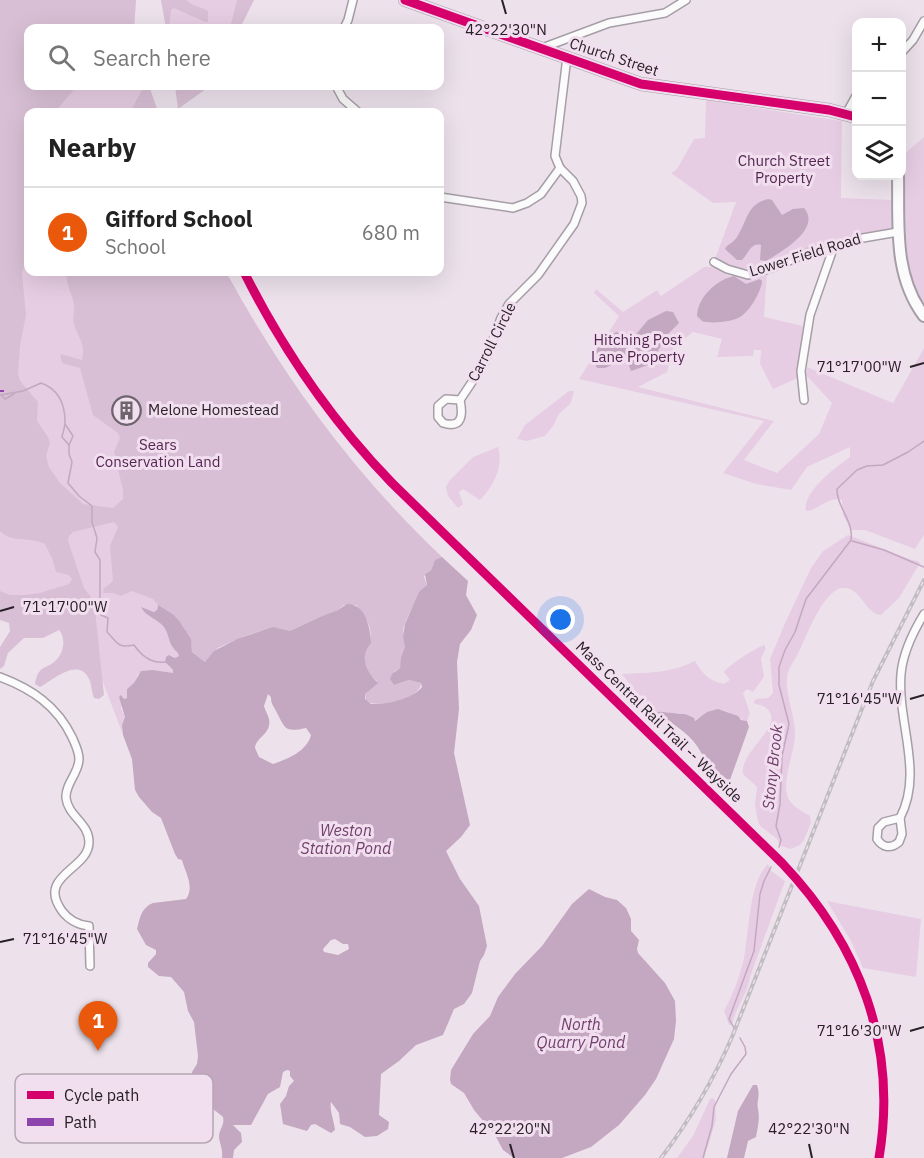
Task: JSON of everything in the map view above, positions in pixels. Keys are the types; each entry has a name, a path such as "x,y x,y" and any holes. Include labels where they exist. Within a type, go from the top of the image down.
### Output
{"street":[{"path":"346,24 353,0"},
{"name":"Church Street","path":"405,0 641,84 851,115"},
{"path":"542,48 609,23 665,13 686,0"},
{"path":"906,48 924,21"},
{"path":"444,198 513,208 541,194 560,168 555,156 567,57"},
{"path":"338,90 354,108"},
{"name":"Carroll Circle","path":"460,400 484,364 501,318 509,304 538,275 577,218 582,203 581,196 573,181 560,168"},
{"path":"898,180 900,260 907,285 924,316"},
{"name":"Lower Field Road","path":"714,262 727,269 748,275 813,251 833,249 857,239 898,232"},
{"path":"804,400 801,371 810,315 833,249"},
{"path":"900,818 884,822 878,828 878,839 883,845 891,847 899,842 902,834 900,818 908,800 911,780 901,674 911,639 924,614"},
{"path":"0,677 30,690 53,708 69,730 78,752 78,766 68,786 66,799 69,807 87,830 89,841 84,859 63,874 56,899 66,916 89,926 90,966"}],"green space":[{"name":"Sears Conservation Land","path":"0,0 136,0 134,24 24,24 24,90 150,90 157,108 24,108 24,276 228,276 271,349 322,423 379,492 442,557 157,607 156,612 144,609 164,627 179,656 175,658 171,655 167,665 173,673 153,670 138,674 134,684 127,689 127,698 124,699 121,708 125,717 122,725 123,735 101,677 96,622 0,613"},
{"name":"Sears Conservation Land","path":"0,0 136,0 134,24 24,24 24,90 74,90 58,108 24,108 24,267 22,273 26,315 20,345 18,373 20,381 38,402 37,421 50,443 46,456 49,467 60,483 83,504 113,508 123,499 114,452 120,438 118,433 93,415 80,368 62,363 60,354 82,360 83,354 73,321 74,304 67,276 228,276 271,349 322,423 379,492 442,557 436,560 424,577 427,585 406,621 403,631 405,650 400,668 394,672 394,685 409,680 421,683 419,689 407,698 398,701 380,704 366,701 365,694 377,681 369,672 365,661 365,650 371,635 369,626 365,616 356,605 344,605 338,610 290,631 276,628 263,630 230,642 218,648 205,662 192,652 191,642 174,615 162,609 153,599 132,591 121,596 103,593 104,588 113,580 110,546 118,527 114,522 73,532 68,541 84,588 94,601 104,695 99,699 94,698 89,679 84,672 79,670 65,672 40,687 35,684 39,673 53,663 61,653 63,641 61,633 59,630 43,638 24,638 8,653 4,666 0,669 0,647 10,631 9,623 0,620 0,591 10,595 40,593 69,584 72,579 69,575 56,572 45,544 33,540 16,539 0,531"},
{"path":"161,0 254,0 242,24 165,24"},
{"path":"161,0 186,0 208,11 208,22 205,22 174,8 171,10 169,24 165,24"},
{"path":"237,0 254,0 242,24 231,24"},
{"path":"142,90 150,90 157,108 132,108"},
{"path":"176,90 204,90 179,108"},
{"name":"Church Street Property","path":"706,100 842,121 841,198 893,200 894,228 857,235 832,245 791,253 753,269 734,269 715,259 736,202 713,203 671,173 677,169 694,139 705,138"},
{"path":"924,137 924,306 913,280 907,254 906,153"},
{"name":"Hitching Post Lane Property","path":"704,267 712,267 729,275 740,277 767,272 764,317 803,326 798,378 773,389 760,364 761,350 754,350 753,356 717,357 722,339 693,332 674,347 667,372 638,387 774,421 744,460 777,473 819,434 832,403 806,375 807,367 893,403 924,348 924,535 915,549 865,530 851,530 843,515 842,500 832,500 806,511 806,504 814,488 850,457 850,447 807,467 791,490 756,484 723,473 764,421 579,379 619,316 594,293 596,289 623,312 657,290 661,296"},
{"path":"569,391 574,391 571,403 559,414 545,436 527,441 517,439 525,425"},
{"path":"498,447 500,462 489,489 480,500 463,489 459,492 463,504 458,508 448,496 446,487 449,481 473,457"},
{"path":"848,535 920,563 899,598 881,615 870,610 854,591 842,588 835,591 821,607 789,670 787,687 795,736 786,780 787,795 793,805 810,816 811,823 804,840 800,845 791,849 781,846 776,838 760,826 755,806 757,787 743,774 748,756 771,722 771,715 766,708 753,703 756,699 768,698 773,693 770,659 811,568 823,551"},
{"path":"765,645 761,658 764,677 753,692 747,689 743,693 750,713 747,721 722,710 713,711 694,721 694,718 685,714 656,712 622,674 668,670 695,661 706,676 723,684 730,680 724,672 727,669"},
{"path":"768,864 771,871 785,881 747,989 732,1025 729,1025 724,1011 743,964 753,895 762,872"},
{"path":"827,901 921,919 916,977 863,968 851,941"},
{"path":"713,1098 716,1120 704,1158 677,1158 693,1136 710,1099"}],"water":[{"path":"768,199 772,200 782,215 793,209 804,208 808,216 808,224 804,232 789,246 766,261 760,260 761,245 755,245 742,260 737,260 725,249 726,247 741,231 751,209"},
{"path":"734,276 746,284 760,279 762,281 751,306 740,317 732,320 702,321 697,316 704,296 721,281"},
{"path":"666,311 673,312 679,323 666,336 651,364 631,371 626,358 605,368 597,368 596,351 606,338 617,332 628,339 633,338 648,320"},
{"name":"Weston Station Pond","path":"442,557 468,581 466,595 477,615 471,630 460,644 457,662 459,709 454,753 470,825 446,851 460,879 479,906 487,946 480,961 472,993 464,1004 454,1009 443,1035 416,1045 381,1074 379,1115 389,1122 388,1129 377,1136 365,1137 350,1127 340,1124 339,1113 331,1102 335,1130 331,1133 315,1124 311,1125 307,1131 283,1124 280,1104 294,1081 290,1076 290,1071 287,1070 283,1072 280,1087 268,1094 251,1125 233,1125 241,1133 242,1142 234,1150 233,1158 222,1158 219,1137 223,1117 213,1108 213,1074 192,1074 198,1056 194,1022 188,1011 184,992 171,977 159,976 148,967 156,950 146,945 137,929 142,914 149,905 186,899 190,890 182,860 178,859 175,854 161,818 152,812 135,790 132,759 123,735 122,725 125,717 119,697 121,695 124,699 127,698 127,689 134,683 141,671 173,673 165,662 166,657 179,656 164,627 141,607 154,612 158,605 174,615 191,639 192,652 205,662 214,651 237,639 273,627 290,631 347,604 353,605 363,612 370,630 371,643 365,653 365,658 367,669 378,683 365,694 365,699 371,704 384,703 406,698 422,687 421,683 409,680 394,685 390,679 392,674 400,668 405,647 403,636 405,624 419,592 427,585 425,574 431,570 435,560","holes":["268,694 272,704 286,728 293,730 306,728 311,735 301,750 273,764 259,757 255,748 268,728 269,719 264,706","335,939 348,944 349,949 338,955 324,952 323,949 331,940"]},
{"path":"718,709 747,721 749,727 730,780 714,771 689,736 656,712 685,714 694,718 695,721 707,712"},
{"name":"North Quarry Pond","path":"589,889 617,900 626,908 631,919 631,931 639,940 638,953 665,983 675,1001 674,1039 656,1079 645,1095 619,1125 591,1147 562,1158 514,1158 503,1150 495,1135 474,1110 464,1093 451,1084 451,1070 473,1034 490,1016 498,997 515,974 542,946 572,904"},
{"path":"753,1085 757,1085 759,1093 756,1137 748,1141 744,1158 727,1158 738,1111"}],"waterway":[{"path":"1,395 23,391 41,383 52,389 64,409 65,422 62,437 69,445"},
{"path":"1,395 5,399 14,394"},
{"path":"65,424 73,436 69,445 72,462 68,483 92,506 92,522 97,538 95,552 100,560 100,610 101,615 108,618 107,632 119,644 134,645 147,658 155,662 165,662"},
{"name":"Stony Brook","path":"779,847 781,840 776,826 780,804 782,756 789,724 779,685 779,667 795,632 806,599 851,540 850,526 839,501 837,489 857,470 867,466 883,465 924,441"},
{"path":"852,541 884,550 924,567"},
{"name":"Stony Brook","path":"734,1028 729,1019 754,951 760,894 771,867"},
{"name":"Stony Brook","path":"703,1158 712,1126 714,1107 731,1074 746,1054 740,1038"}],"railway":[{"path":"661,1158 700,1100 725,1053 873,681 924,580"}],"cycle path":[{"path":"405,0 641,84 829,110 852,116"},
{"name":"Mass Central Rail Trail -- Wayside","path":"246,276 275,329 310,383 370,459 782,863 833,928 852,963 867,999 877,1037 883,1076 883,1116 879,1158"}],"place":[{"name":"Melone Homestead","path":"127,410"},
{"name":"Gifford School","path":"98,1051"}]}
